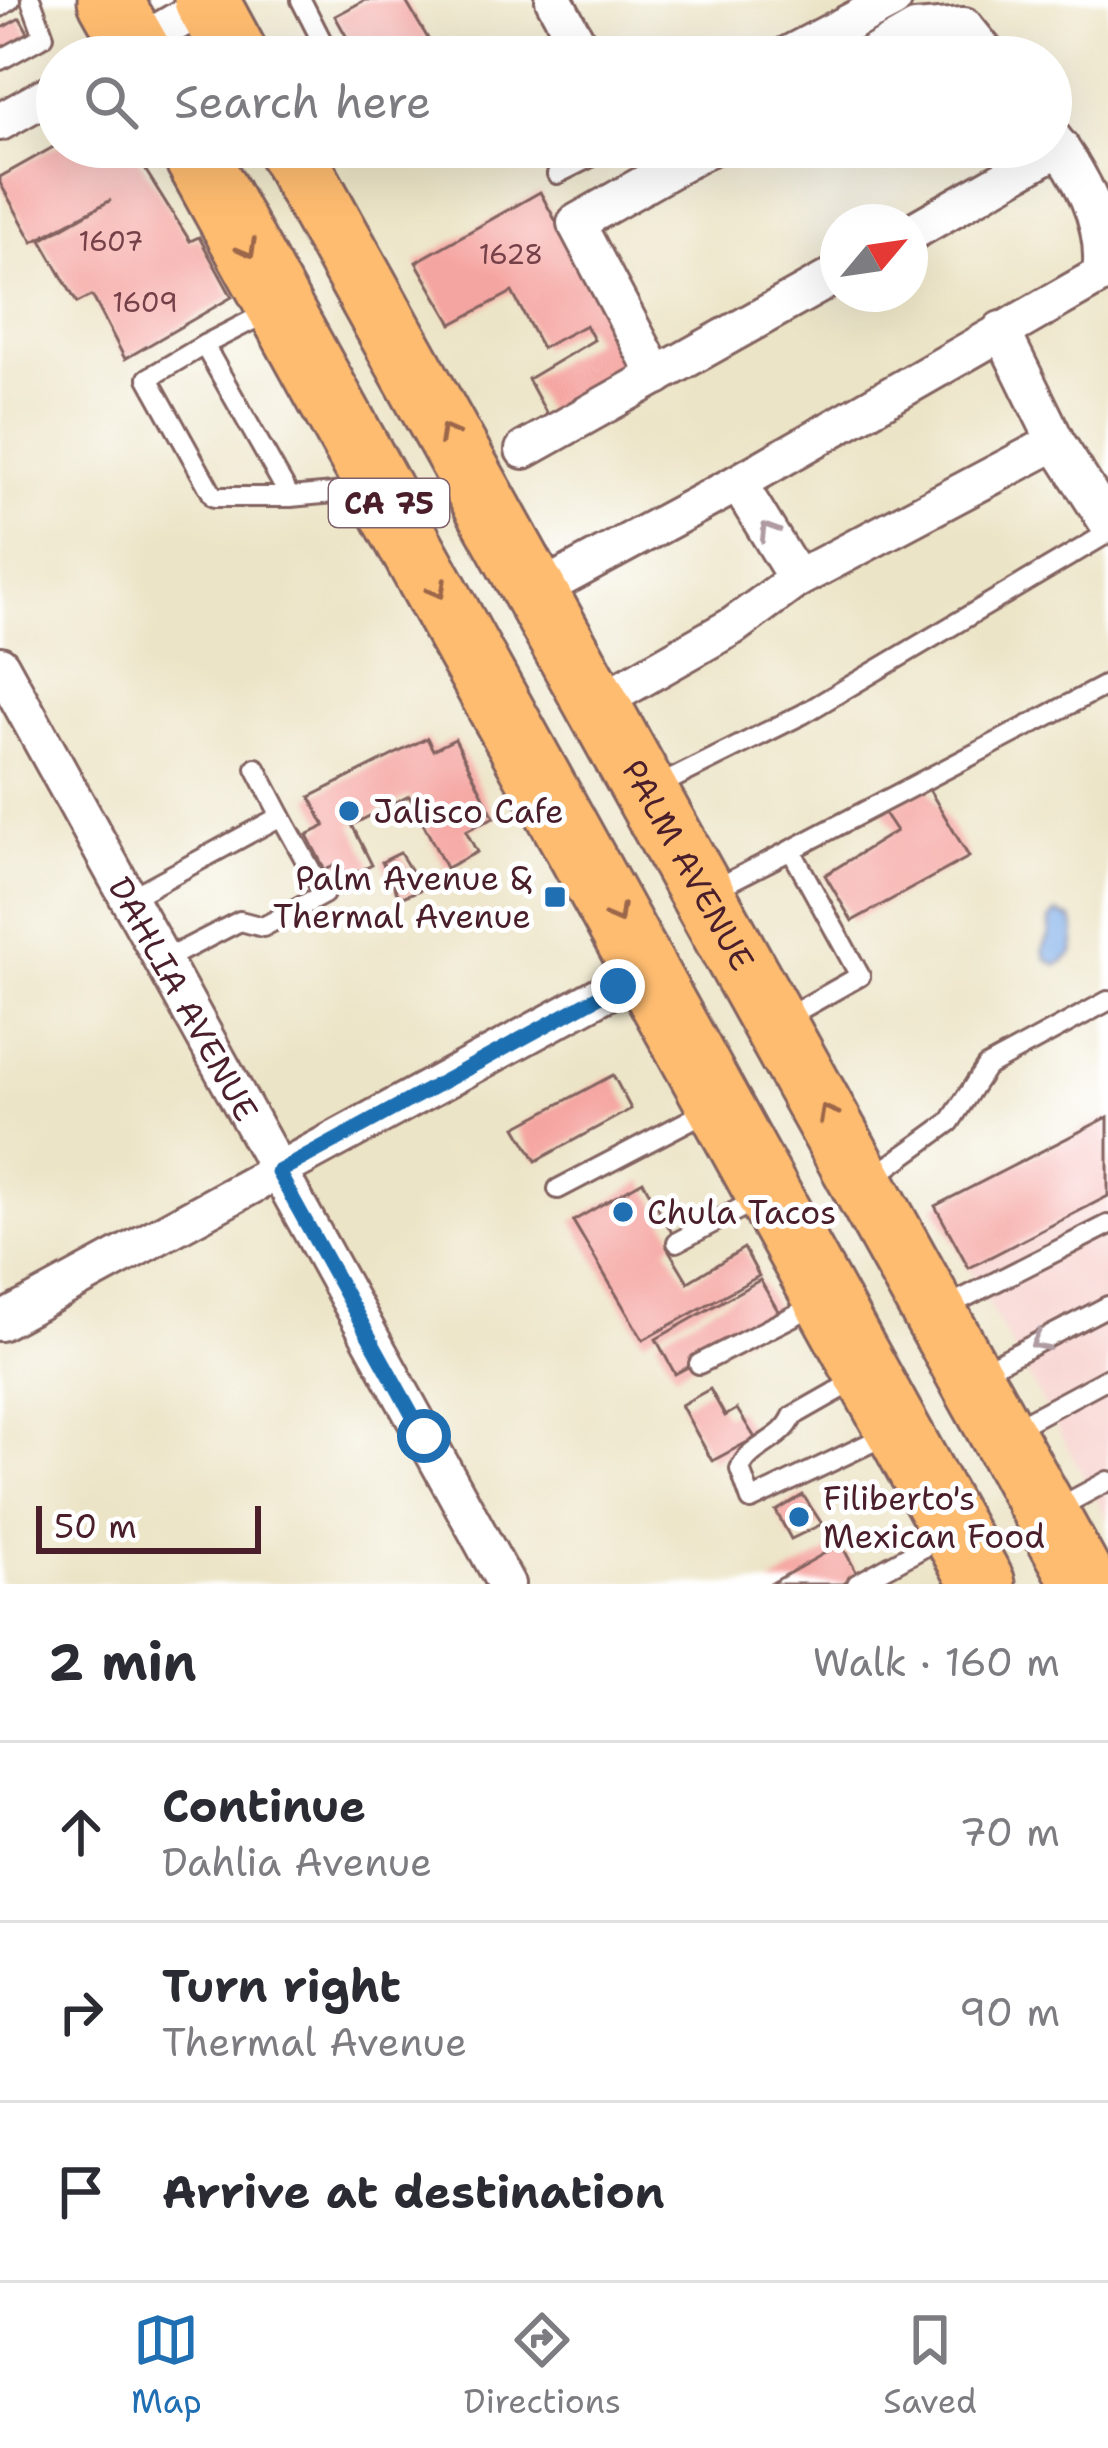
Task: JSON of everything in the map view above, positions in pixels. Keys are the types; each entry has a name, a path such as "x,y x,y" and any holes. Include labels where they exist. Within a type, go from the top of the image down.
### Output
{"highway":[{"path":"209,1 226,36"},
{"name":"CA 75","path":"203,168 968,1557"},
{"name":"PALM AVENUE","path":"302,168 1085,1584"}],"street":[{"path":"554,0 574,36"},
{"path":"824,36 893,0"},
{"path":"135,36 209,1"},
{"path":"905,36 915,30 964,26 972,36"},
{"path":"0,122 36,102"},
{"path":"657,376 576,223 673,168"},
{"path":"928,221 1013,168"},
{"path":"534,593 738,483 1100,275 1106,258 1104,219 1072,168"},
{"path":"524,450 820,284"},
{"path":"1001,330 1056,442 1108,523"},
{"path":"598,703 733,626 797,579 1056,442"},
{"path":"738,483 797,579"},
{"name":"DAHLIA AVENUE","path":"0,665 506,1584"},
{"path":"0,1322 647,970"}],"lane":[{"path":"0,8 10,0"},
{"path":"31,0 44,36"},
{"path":"301,0 319,36"},
{"path":"0,60 36,40"},
{"path":"557,174 569,168"},
{"path":"279,306 148,378 214,497 290,497 380,488"},
{"path":"204,345 290,497"},
{"path":"650,790 803,714 1108,533"},
{"path":"706,894 1108,684"},
{"path":"162,961 240,921 262,927 324,894 256,768"},
{"path":"128,899 281,816"},
{"path":"778,1023 860,976 791,850"},
{"path":"865,1183 950,1122 986,1066 1108,1001"},
{"path":"558,1189 720,1104"},
{"path":"676,1242 769,1193"},
{"path":"936,1312 1108,1225"},
{"path":"699,1364 827,1298"},
{"path":"970,1377 1108,1306"},
{"path":"868,1374 794,1416 789,1426 747,1454 740,1469 751,1500 898,1430"},
{"path":"1003,1434 1108,1378"},
{"path":"1047,1514 1108,1480"},
{"path":"857,1584 968,1557"}],"shaded area":[{"path":"1108,1117 1108,1520 934,1206"}],"water":[{"path":"1057,913 1072,919 1075,931 1073,953 1058,965 1047,960 1043,950 1050,920"}],"building":[{"path":"365,0 405,0 426,36 346,36 335,16"},
{"path":"20,18 31,38 0,55 0,29"},
{"path":"36,157 36,168 144,168 190,241 199,237 232,297 125,359 94,299 91,296 77,303 41,240 111,200 33,242 0,177"},
{"path":"540,192 636,369 549,418 528,379 594,340 586,325 542,348 512,292 452,324 416,262"},
{"name":"Jalisco Cafe","path":"427,738 433,750 455,739 494,817 466,831 477,852 446,868 409,796 352,825 372,865 347,877 340,863 325,870 307,835 325,826 310,797"},
{"path":"927,786 969,857 852,921 825,875 896,831 882,810"},
{"path":"400,853 422,889 400,898 382,862"},
{"path":"613,1075 631,1109 536,1161 516,1127"},
{"path":"1108,1117 1108,1196 969,1268 935,1206"},
{"path":"643,1181 676,1240 667,1247 688,1282 744,1248 759,1276 643,1340 573,1221"},
{"path":"760,1280 781,1316 675,1374 656,1339"},
{"path":"710,1389 725,1416 737,1409 755,1438 712,1461 681,1405"},
{"name":"Filiberto's Mexican Food","path":"803,1495 822,1524 791,1539 776,1511"},
{"path":"841,1544 858,1575 843,1584 770,1584"}],"place":[{"name":"Jalisco Cafe","path":"349,811"},
{"name":"Palm Avenue & Thermal Avenue","path":"555,897"},
{"name":"Chula Tacos","path":"623,1212"},
{"name":"Filiberto's Mexican Food","path":"799,1517"}],"route":[{"path":"424,1436 278,1172 618,986"}]}
